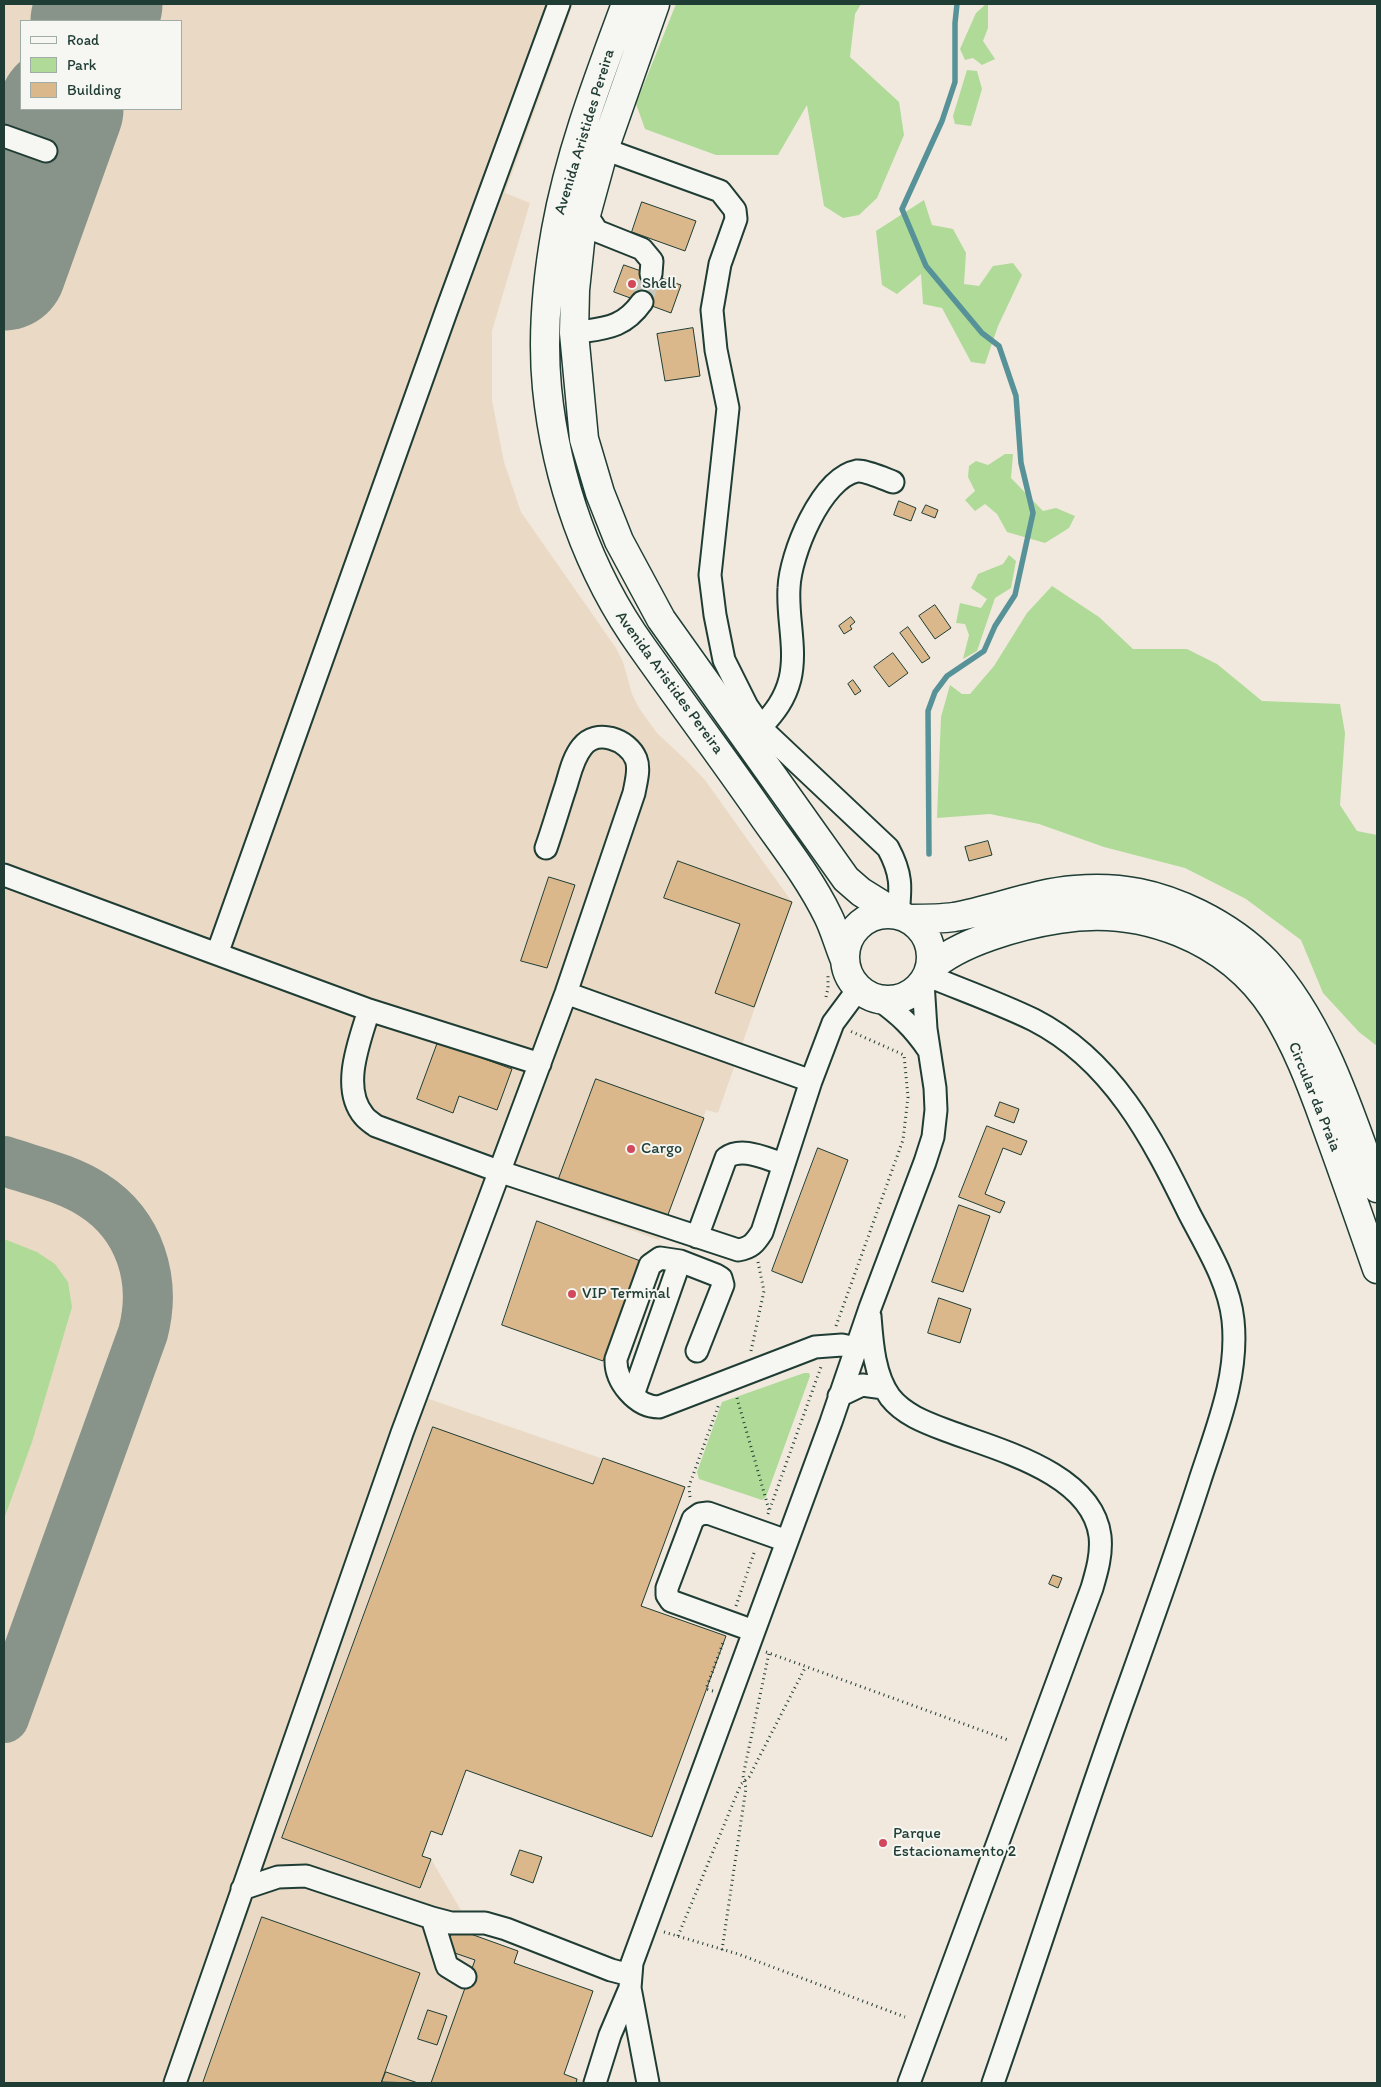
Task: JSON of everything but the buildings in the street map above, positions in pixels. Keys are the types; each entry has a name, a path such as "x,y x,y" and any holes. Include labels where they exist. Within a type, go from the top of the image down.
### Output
{"highway":[{"name":"Avenida Aristides Pereira","path":"626,4 593,92 571,167 556,230 546,314 547,378 561,468 576,519 594,565 615,607 641,646 718,750 810,884 830,919 844,960"},
{"name":"Avenida Aristides Pereira","path":"654,4 604,149 581,232 575,290 574,333 584,440 600,494 619,541 661,619 846,878 861,892 903,917"},
{"name":"Circular da Praia","path":"903,917 953,917 1032,897 1073,890 1111,888 1150,894 1179,904 1211,920 1240,939 1266,962 1290,991 1334,1074 1377,1188"},
{"path":"887,914 903,917 918,926 927,940 931,957 926,975 914,991 902,998 889,1000 868,994 847,972 844,960 850,936 857,927 876,916 887,914"},
{"name":"Circular da Praia","path":"926,975 939,960 994,935 1037,922 1078,915 1111,915 1146,920 1171,927 1198,940 1228,960 1251,981 1273,1008 1288,1034 1307,1073 1377,1269"}],"street":[{"path":"217,954 446,312 559,4"},
{"path":"4,136 46,151"},
{"path":"604,149 720,191 735,210 736,219 720,264 712,310 716,350 728,408 710,575 715,615 724,660 747,706 761,727 888,848 897,864 902,885 903,917"},
{"path":"586,214 597,231 642,249 652,261 651,274"},
{"path":"574,333 613,326 633,316 642,302"},
{"path":"761,727 786,696 791,676 792,656 788,589 793,557 805,528 826,494 836,482 848,475 859,471 893,482"},
{"path":"180,2080 242,1889 399,1443 566,993 634,793 637,774 636,760 624,743 608,738 597,738 588,740 583,745 573,765 546,848"},
{"path":"4,875 369,1010 540,1064"},
{"path":"595,2083 630,1981 632,1963 788,1541 870,1308 933,1137 936,1103 926,1030 926,975 1034,1020 1068,1041 1093,1062 1138,1117 1158,1150 1221,1278 1233,1317 1232,1376 1222,1413 1163,1593 1125,1697 993,2083"},
{"path":"566,993 811,1081"},
{"path":"369,1010 354,1061 353,1080 356,1100 363,1115 376,1126 501,1172 738,1250 747,1249 754,1244 762,1232 811,1081 833,1023 868,994 901,1016 913,1028 930,1052"},
{"path":"697,1236 726,1158 731,1154 745,1153 784,1164"},
{"path":"697,1351 723,1285 721,1278 680,1261 660,1258 650,1265 616,1359 618,1377 633,1395 649,1407 659,1407 816,1347 842,1345 856,1348"},
{"path":"633,1395 680,1261"},
{"path":"870,1308 872,1338 884,1388 900,1408 912,1416 1033,1464 1069,1484 1090,1508 1097,1522 1100,1544 1098,1570 1089,1598 909,2083"},
{"path":"839,1396 862,1385 884,1388"},
{"path":"754,1631 671,1601 667,1588 670,1580 693,1520 700,1514 708,1513 788,1541"},
{"path":"242,1889 278,1877 306,1876 451,1924 485,1923 506,1929 611,1970 630,1981"},
{"path":"432,1918 447,1966 465,1977"},
{"path":"630,1981 648,2083"},
{"path":"610,2035 639,2037"}],"path":[{"path":"750,1353 764,1291 754,1244"},
{"path":"735,1390 769,1510"},
{"path":"689,1486 719,1404"},
{"path":"722,1950 746,1788 743,1776 769,1653"},
{"path":"774,1655 1008,1740"},
{"path":"678,1936 741,1784 749,1777 806,1666"},
{"path":"646,1927 738,1954 905,2017"}],"shaded area":[{"path":"4,4 573,4 505,193 530,203 492,331 492,400 504,462 521,512 616,648 623,662 632,694 639,708 657,733 705,780 792,902 718,1113 706,1110 659,1240 506,1186 426,1394 429,1399 685,1487 642,1606 726,1636 652,1837 466,1770 442,1835 431,1831 422,1855 431,1859 476,1936 518,1951 514,1963 593,1991 564,2074 592,2083 4,2083"}],"green space":[{"path":"676,4 861,4 855,14 850,57 899,102 904,135 877,198 859,215 843,218 824,206 807,105 778,155 716,155 645,129 636,104"},
{"path":"988,4 988,28 983,41 995,59 982,65 973,58 965,60 960,49 976,13"},
{"path":"967,70 977,71 982,89 971,126 955,124 953,116"},
{"path":"924,200 932,225 953,229 966,253 964,284 979,286 993,266 1013,263 1022,275 998,326 985,364 971,362 942,308 923,304 921,274 897,294 882,285 876,231"},
{"path":"1005,454 1013,454 1011,478 1043,511 1056,508 1075,516 1069,528 1045,543 1007,532 997,514 985,504 975,511 965,500 975,491 968,477 969,466 976,461 988,465"},
{"path":"1009,555 1016,561 1011,588 995,598 977,651 963,659 969,635 965,624 956,623 960,603 981,608 987,599 971,588 978,574 1003,564"},
{"path":"1052,586 1099,617 1133,649 1187,649 1217,664 1262,701 1340,704 1345,733 1340,805 1357,831 1377,835 1377,1046 1359,1032 1323,993 1301,940 1246,899 1185,868 1104,847 1039,824 990,814 937,818 941,717 950,685 962,694 970,694 994,666 1027,613"},
{"path":"4,1239 37,1252 55,1264 68,1282 72,1307 32,1442 4,1519"},
{"path":"804,1373 809,1373 810,1376 766,1497 762,1500 699,1479 697,1472 722,1402"}],"waterway":[{"path":"929,854 928,711 935,692 947,676 984,651 995,626 1015,595 1033,513 1021,463 1016,396 999,346 982,333 926,266 902,209 942,121 955,82 955,23 957,4"}],"taxiway":[{"path":"4,1161 72,1184 93,1195 109,1207 123,1222 141,1255 148,1293 143,1333 4,1718"}],"runway":[{"path":"93,20 100,4"},
{"path":"4,268 61,110"}],"tunnel":[{"path":"642,302 651,274"}],"place":[{"name":"Shell","path":"632,284"},
{"name":"Cargo","path":"631,1149"},
{"name":"VIP Terminal","path":"572,1294"},
{"name":"Parque Estacionamento 2","path":"883,1843"}]}
